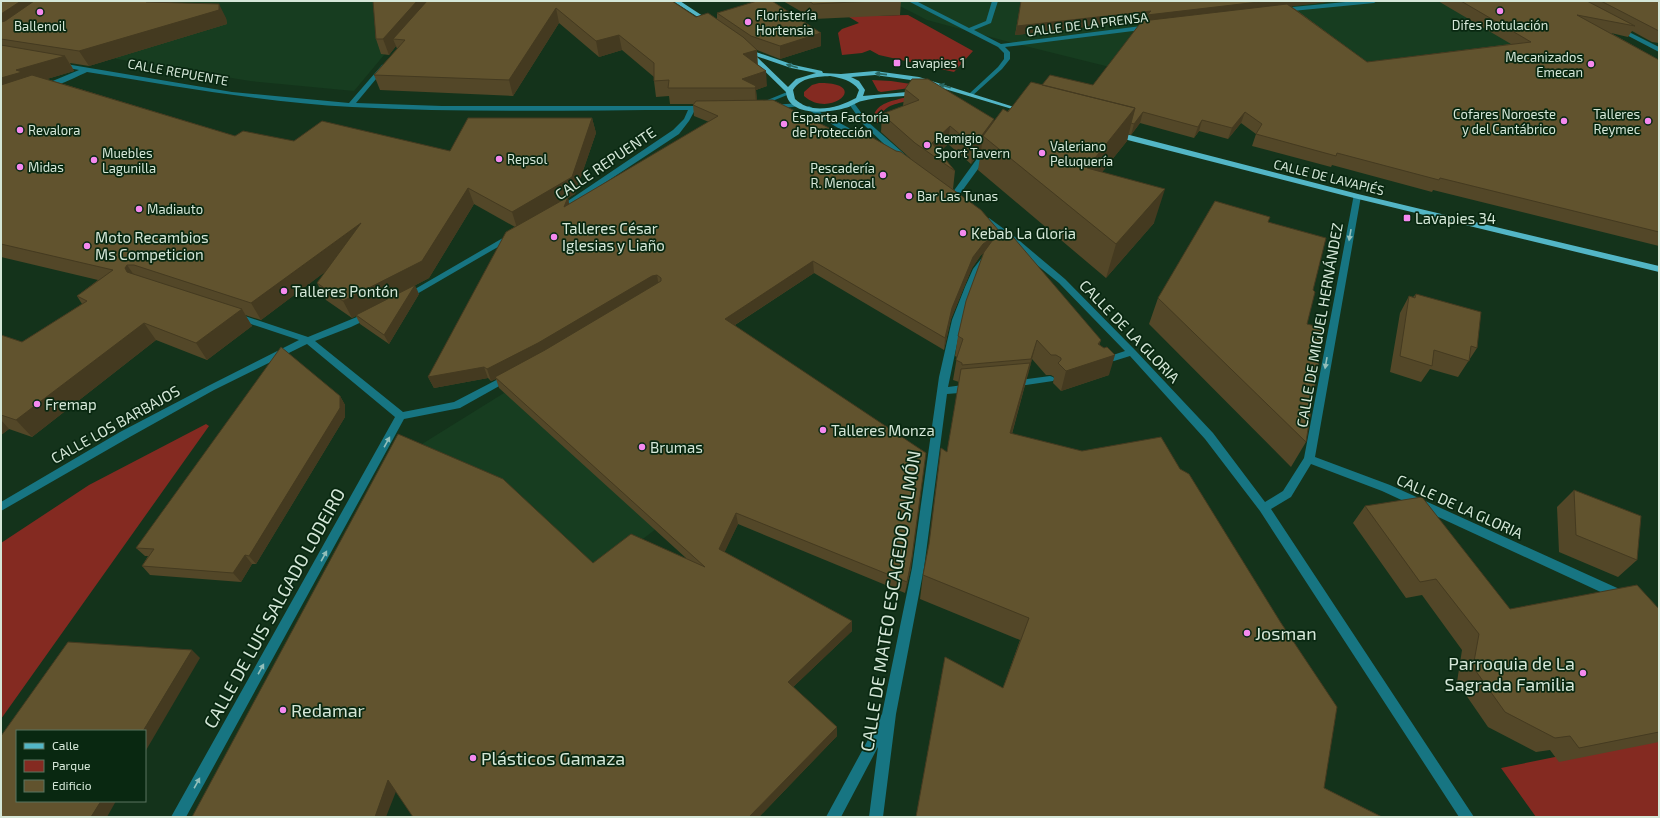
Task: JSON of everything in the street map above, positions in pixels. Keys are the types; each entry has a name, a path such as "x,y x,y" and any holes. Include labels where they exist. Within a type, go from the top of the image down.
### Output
{"main road":[{"path":"676,1 711,22"},
{"path":"859,100 862,90 856,82 842,76 793,67 744,48 789,92 793,101 808,108 832,110 852,104 859,100 910,93 926,94"},
{"path":"842,76 875,73 919,79 972,94 1014,112 1035,114"},
{"path":"789,92 792,85 803,78 815,75 830,74"},
{"path":"948,96 995,103"},
{"name":"CALLE DE LAVAPIÉS","path":"1110,133 1356,196 1659,269"}],"street":[{"path":"911,1 970,30 1000,46 1007,52 1007,59 1000,68 972,94"},
{"path":"970,30 989,22 995,1"},
{"path":"1285,1 1296,9"},
{"path":"1273,12 1373,1"},
{"path":"1610,24 1659,50"},
{"name":"CALLE DE LA PRENSA","path":"1000,46 1156,26"},
{"path":"351,105 390,59"},
{"name":"CALLE REPUENTE","path":"52,64 232,94 351,105 442,108 708,108"},
{"path":"36,89 71,77 87,69"},
{"path":"789,92 750,106 786,107 800,105"},
{"path":"852,104 865,123 913,167 883,150"},
{"name":"CALLE REPUENTE","path":"549,216 676,132 687,120 693,108"},
{"path":"808,108 870,143"},
{"path":"944,190 957,198 991,145"},
{"name":"CALLE DE MIGUEL HERNÁNDEZ","path":"1308,459 1356,196"},
{"name":"CALLE DE LA GLORIA","path":"977,213 1010,241 1062,281 1132,352 1209,436 1264,508 1467,817"},
{"path":"400,299 517,234"},
{"name":"CALLE DE MATEO ESCAGEDO SALMÓN","path":"876,817 889,714 918,568 941,391 957,320 968,288 976,271 985,258 996,250"},
{"path":"308,340 348,325 374,312"},
{"path":"225,313 308,340 401,416 456,405 518,372"},
{"name":"CALLE LOS BARBAJOS","path":"1,507 124,435 245,370 308,340"},
{"path":"1098,363 1132,352"},
{"path":"1000,386 1050,379"},
{"path":"941,391 984,387"},
{"name":"CALLE DE LUIS SALGADO LODEIRO","path":"178,817 401,416"},
{"path":"1264,508 1287,494 1308,459"},
{"name":"CALLE DE LA GLORIA","path":"1308,459 1386,488 1630,599"},
{"path":"833,817 889,714"}],"shaded area":[{"path":"1,1 422,1 414,19 354,91 250,81 32,45"},
{"path":"890,1 1546,1 1476,158 1013,43 927,20"},
{"path":"504,393 707,490 597,574 414,449"}],"green space":[{"path":"831,6 868,16 908,15 973,51 954,72 879,55 870,50 862,53 842,55 838,33 842,29 859,23"},
{"path":"872,80 924,86 881,92 878,91"},
{"path":"819,83 835,84 843,88 845,93 842,98 835,102 825,104 815,102 804,96 804,92 812,85"},
{"path":"903,98 914,98 885,109 882,113 882,122 876,123 874,115 882,105"},
{"path":"206,424 209,426 1,719 1,543 89,485"},
{"path":"1659,736 1659,817 1536,817 1501,768"}],"building":[{"path":"1,1 21,1 1,14"},
{"path":"34,1 147,1 146,2 219,4 219,10 79,51 1,39 1,22 5,21"},
{"path":"373,1 417,1 383,39 376,39"},
{"path":"427,1 672,1 696,17 708,13 743,37 757,50 743,54 766,71 742,79 756,86 755,88 668,88 669,80 654,81 654,63 619,35 596,41 556,8 509,80 374,75 405,40 393,39"},
{"path":"757,1 772,1 821,33 780,46 751,36 717,13"},
{"path":"809,1 874,1 813,4"},
{"path":"1021,1 1267,1 1147,15 1151,11 1017,26"},
{"path":"1461,1 1587,1 1635,26 1577,15 1659,60 1659,232 1440,178 1439,180 1337,153 1336,156 1256,134 1262,124 1245,112 1232,128 1202,120 1198,127 1143,112 1134,124 1131,123 1135,108 1042,85 1050,75 1093,85 1142,21 1287,4 1367,62 1531,42"},
{"path":"1601,1 1659,1 1659,31"},
{"path":"1,45 65,56 16,70 22,72 1,78"},
{"path":"32,75 235,136 243,131 294,141 322,121 450,151 468,118 592,118 572,177 512,212 468,188 422,261 343,301 317,283 361,223 251,303 134,265 127,265 125,268 127,272 242,309 196,343 144,323 16,420 1,415 1,335 22,342 87,301 77,296 113,270 1,244 1,85"},
{"path":"912,79 928,79 994,119 974,146 950,126 932,143 955,171 915,143 882,114 919,100 905,89"},
{"path":"1031,82 1135,108 1087,168 1165,189 1116,244 983,136 1003,109 1008,112"},
{"path":"773,100 845,136 859,130 896,151 901,152 981,210 1000,232 983,244 973,257 952,308 945,338 813,261 725,319 926,453 912,557 907,582 736,513 719,549 852,621 788,682 837,727 749,817 413,817 388,780 375,817 192,817 398,434 503,479 593,563 631,534 705,567 495,377 545,350 661,281 661,278 657,275 652,276 538,343 487,369 484,367 428,377 506,232 568,197 564,207 718,116 693,105 696,101"},
{"path":"1215,201 1270,217 1268,222 1326,238 1313,290 1315,292 1307,324 1324,328 1306,442 1158,298"},
{"path":"1008,231 1101,340 1098,344 1104,348 1107,347 1115,355 1066,371 1058,363 1061,358 1056,355 1051,355 1037,340 1031,359 962,365 962,363 956,360 963,339 958,336 966,301 984,252 992,241"},
{"path":"415,285 384,335 356,315"},
{"path":"1416,294 1481,312 1477,348 1471,346 1469,361 1434,350 1432,366 1400,356 1409,296 1415,298"},
{"path":"281,347 340,396 340,408 249,556 245,555 233,573 142,566 154,549 136,548"},
{"path":"1030,363 1010,433 1082,451 1161,437 1180,469 1189,474 1281,623 1337,707 1324,788 1382,817 916,817 945,657 1003,688 1029,618 923,575 929,544 941,448 947,452 961,369"},
{"path":"1574,490 1641,516 1637,560 1576,535"},
{"path":"1422,497 1510,609 1637,585 1659,609 1659,732 1579,748 1570,736 1555,738 1505,712 1473,667 1479,634 1436,579 1420,582 1365,506"},
{"path":"68,642 192,650 144,730 16,730 16,802 100,802 91,817 1,817 1,736"}],"place":[{"name":"Difes Rotulación","path":"1500,11"},
{"name":"Ballenoil","path":"40,12"},
{"name":"Floristería Hortensia","path":"748,22"},
{"name":"Lavapies 1","path":"897,63"},
{"name":"Mecanizados Emecan","path":"1591,64"},
{"name":"Cofares Noroeste y del Cantábrico","path":"1564,121"},
{"name":"Talleres Reymec","path":"1648,121"},
{"name":"Esparta Factoría de Protección","path":"784,124"},
{"name":"Revalora","path":"20,130"},
{"name":"Remigio Sport Tavern","path":"927,145"},
{"name":"Valeriano Peluquería","path":"1042,153"},
{"name":"Repsol","path":"499,159"},
{"name":"Muebles Lagunilla","path":"94,160"},
{"name":"Midas","path":"20,167"},
{"name":"Pescadería R. Menocal","path":"883,175"},
{"name":"Bar Las Tunas","path":"909,196"},
{"name":"Madiauto","path":"139,209"},
{"name":"Lavapies 34","path":"1407,218"},
{"name":"Kebab La Gloria","path":"963,233"},
{"name":"Talleres César Iglesias y Liaño","path":"554,237"},
{"name":"Moto Recambios Ms Competicion","path":"87,246"},
{"name":"Talleres Pontón","path":"284,291"},
{"name":"Fremap","path":"37,404"},
{"name":"Talleres Monza","path":"823,430"},
{"name":"Brumas","path":"642,447"},
{"name":"Josman","path":"1247,633"},
{"name":"Parroquia de La Sagrada Familia","path":"1583,673"},
{"name":"Redamar","path":"283,710"},
{"name":"Plásticos Gamaza","path":"473,758"}]}
